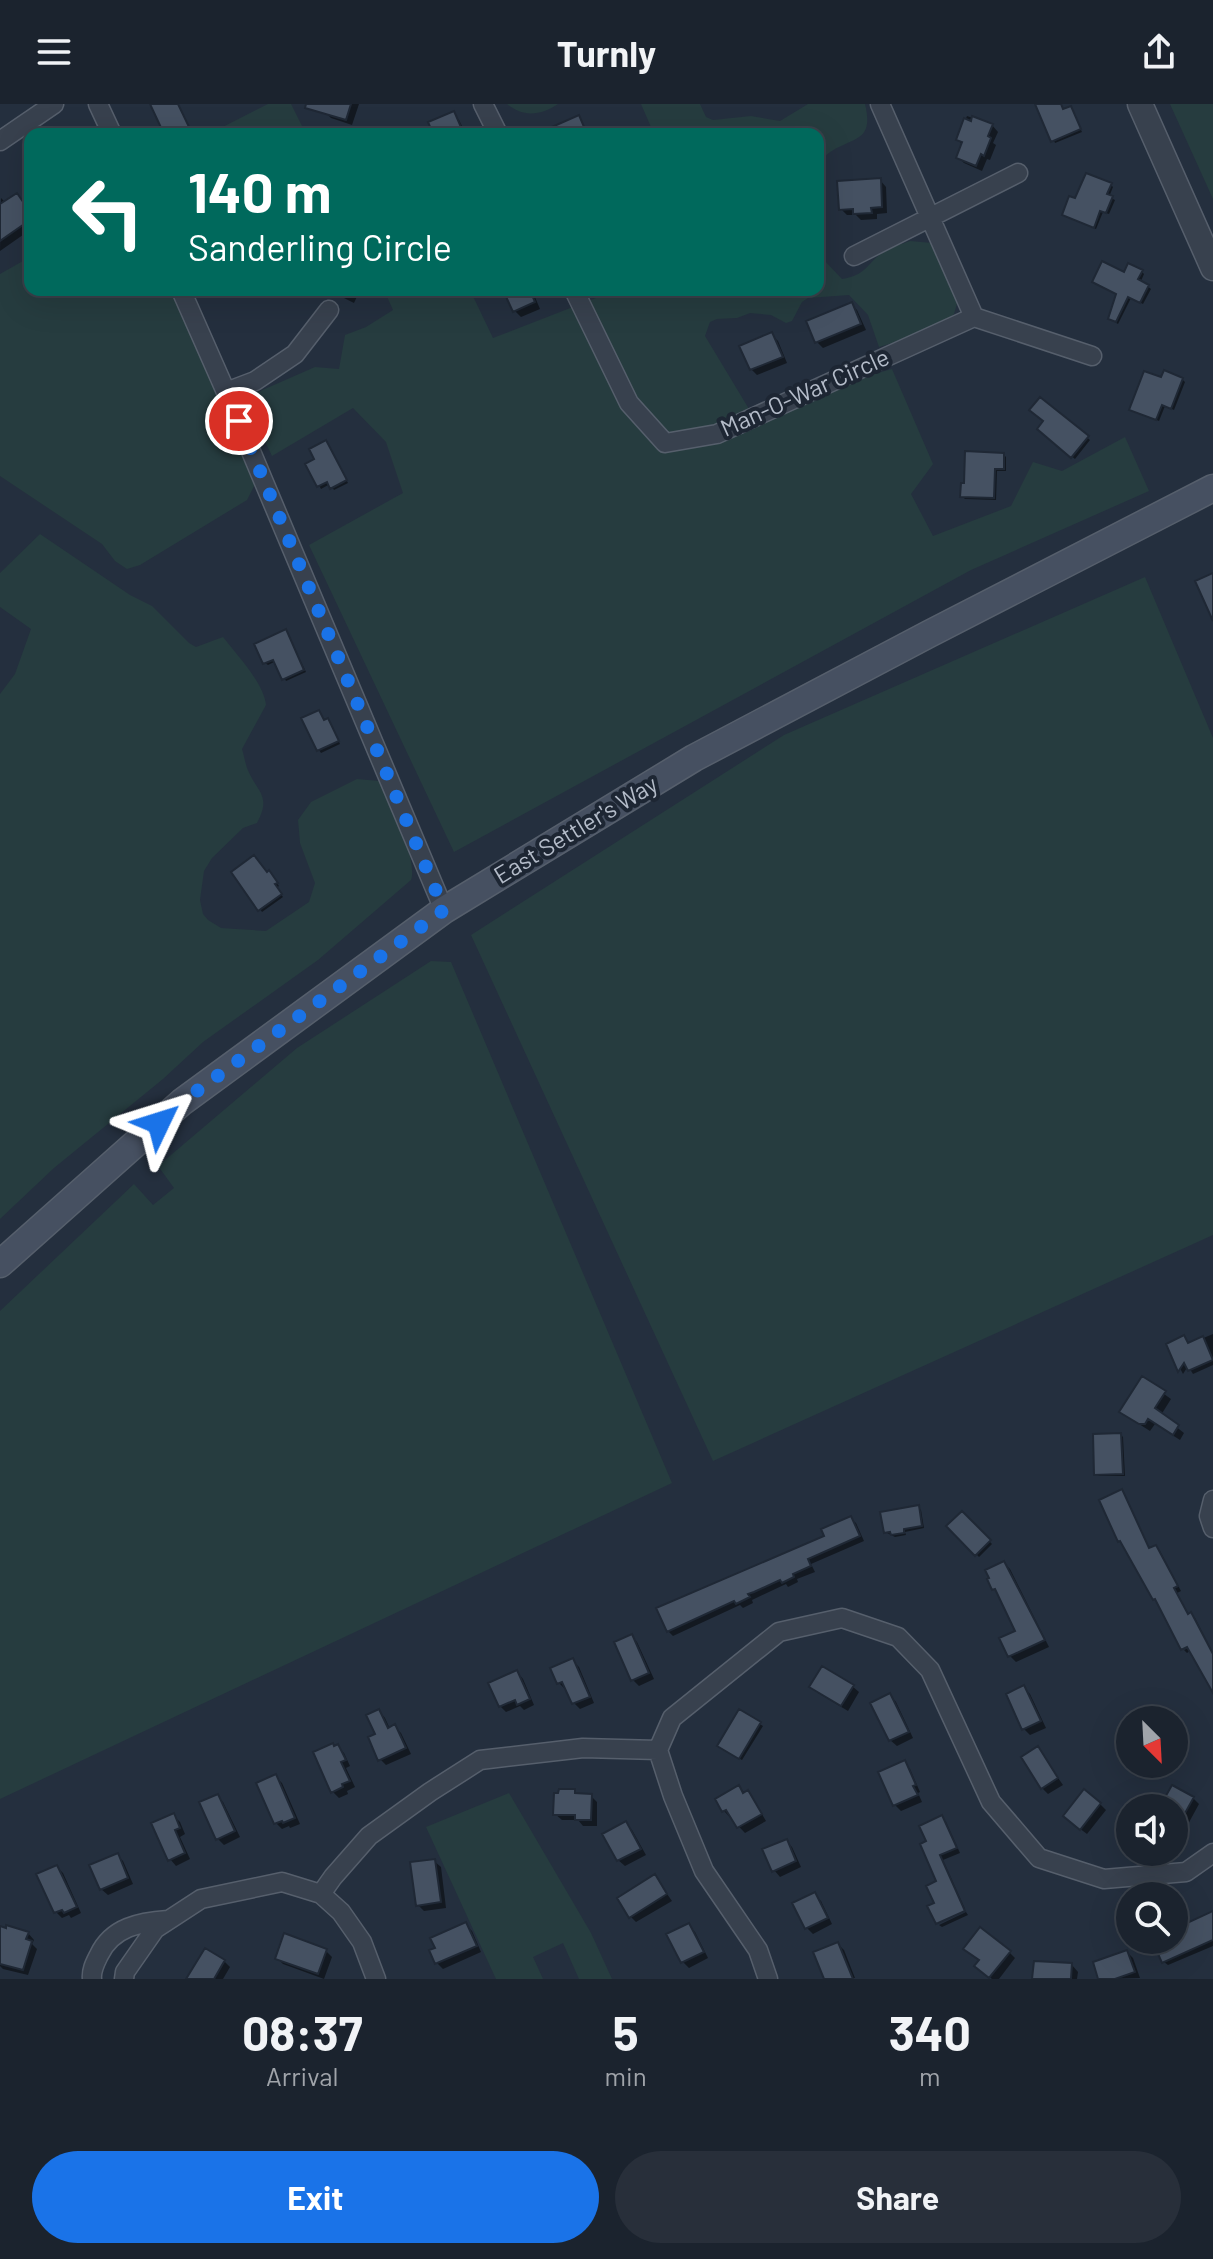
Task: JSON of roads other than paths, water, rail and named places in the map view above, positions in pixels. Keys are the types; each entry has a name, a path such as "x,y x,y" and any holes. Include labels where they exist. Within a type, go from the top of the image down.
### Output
{"main road":[{"name":"East Settler's Way","path":"0,1264 182,1102 444,910 694,758 1213,488"}],"street":[{"path":"0,141 54,104"},
{"path":"98,104 109,128"},
{"path":"483,104 495,128"},
{"path":"880,104 974,317 1092,356"},
{"path":"1140,104 1213,268"},
{"path":"854,256 1018,173"},
{"path":"184,296 444,910"},
{"name":"Man-O-War Circle","path":"577,296 629,403 665,443 717,434 974,317"},
{"path":"226,392 255,381 295,354 329,310"},
{"path":"1213,1500 1209,1516 1213,1528"},
{"path":"768,1979 758,1950 704,1871 658,1750 672,1718 779,1632 842,1618 898,1637 930,1670 991,1802 1039,1858 1104,1879 1186,1872 1213,1853"},
{"path":"321,1894 369,1836 480,1760 583,1748 658,1750"},
{"path":"124,1979 125,1972 155,1929 201,1899 282,1882 321,1894 341,1912 362,1942 376,1979"},
{"path":"92,1979 92,1971 103,1947 114,1933 143,1922 168,1920"}]}
